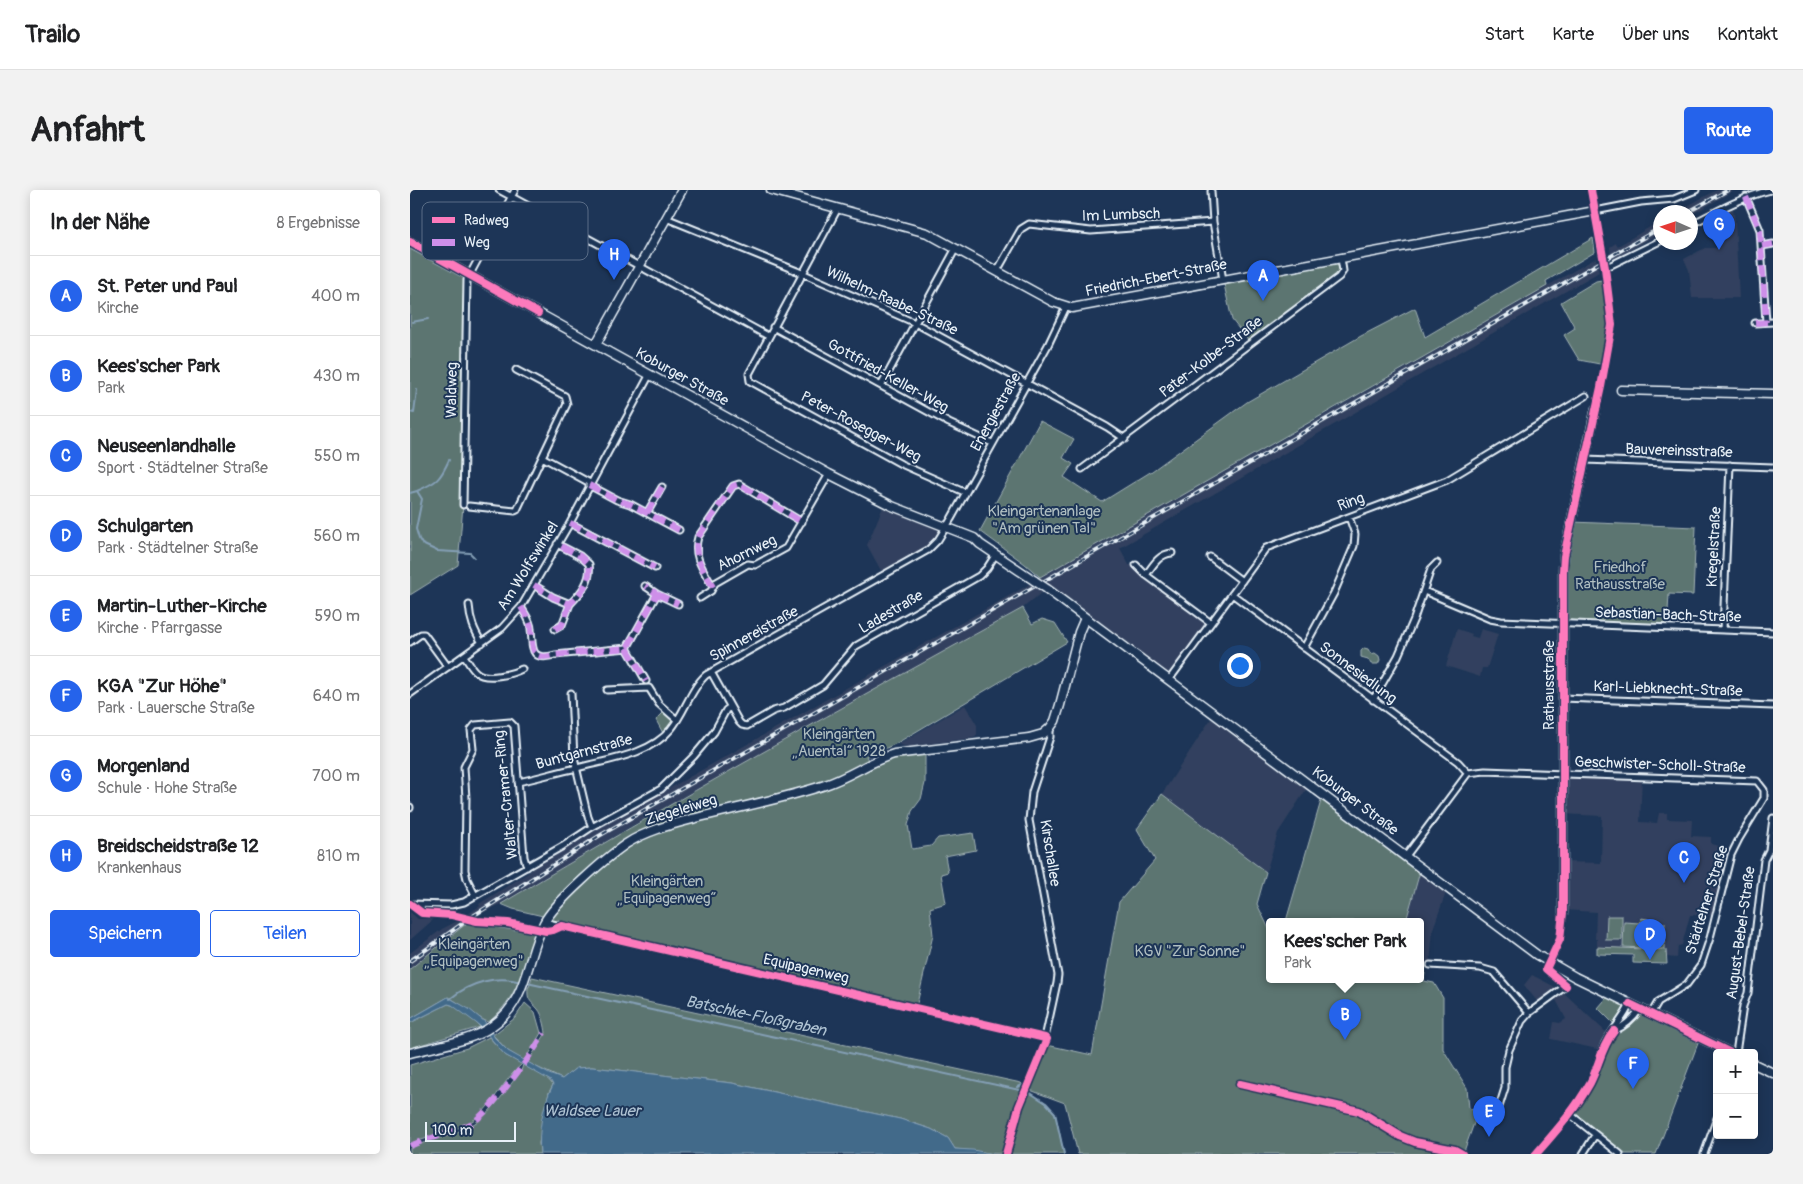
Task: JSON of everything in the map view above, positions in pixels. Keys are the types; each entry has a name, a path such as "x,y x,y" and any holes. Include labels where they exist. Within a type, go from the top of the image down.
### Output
{"main road":[{"path":"596,344 682,190"},
{"name":"Friedrich-Ebert-Straße","path":"771,190 920,230 1053,302 1066,307 1076,308 1595,211"},
{"name":"Koburger Straße","path":"410,242 422,249"},
{"name":"Koburger Straße","path":"442,260 829,474 892,506 945,528 960,538 973,544 980,544 1046,589 1550,963 1723,1049"},
{"path":"1621,390 1773,394"},
{"name":"Rathausstraße","path":"1563,913 1562,571 1596,408"},
{"name":"Kirschallee","path":"1050,728 1059,709 1079,632 1085,618"},
{"name":"Ziegeleiweg","path":"410,1053 466,1038 492,1027 511,1008 524,982 546,921 579,885 616,852 637,838 664,827 826,785 894,754 1029,738 1043,734 1050,728"},
{"path":"1758,1066 1773,1073"}],"street":[{"path":"499,190 523,202"},
{"path":"509,202 515,190"},
{"path":"1591,190 1595,211 1641,202 1674,199 1696,190"},
{"path":"1698,221 1746,197 1771,190"},
{"path":"1211,192 1213,222 1223,280"},
{"path":"1746,197 1760,230 1766,322"},
{"path":"588,238 768,336 838,208"},
{"name":"Wilhelm-Raabe-Straße","path":"666,218 802,273 915,323 1107,427 1124,439"},
{"name":"Im Lumbsch","path":"997,270 1021,229 1029,224 1090,231 1213,222"},
{"path":"1611,265 1653,244"},
{"path":"1762,246 1773,244"},
{"path":"881,386 956,248"},
{"name":"Pater-Kolbe-Straße","path":"1082,469 1339,277 1343,270 1341,258"},
{"path":"469,275 477,260"},
{"name":"Waldweg","path":"469,275 467,280 466,332 466,506 515,512 542,457"},
{"name":"Energiestraße","path":"945,528 1048,345 1066,307"},
{"path":"1755,323 1773,322"},
{"name":"Gottfried-Keller-Weg","path":"773,327 949,424 992,443"},
{"name":"Peter-Rosegger-Weg","path":"768,336 749,374 750,381 902,464 964,492"},
{"path":"516,370 565,396 567,404 542,457 617,500 630,504 678,530"},
{"name":"Am Wolfswinkel","path":"410,694 502,628 521,607 570,523 589,484 650,374"},
{"name":"Ring","path":"1169,680 1266,548 1447,480 1586,396"},
{"name":"Bauvereinsstraße","path":"1585,460 1773,467"},
{"name":"Kregelstraße","path":"1723,630 1730,465"},
{"name":"Ahornweg","path":"700,598 711,591 715,582 748,564 755,565 786,548 829,474"},
{"path":"713,587 698,559 696,543 698,537 733,486 739,484 802,522"},
{"path":"647,513 662,487"},
{"path":"1304,648 1334,593 1354,546 1354,534 1349,517"},
{"name":"Am Wolfswinkel","path":"570,523 655,568"},
{"name":"Spinnereistraße","path":"730,707 711,672 928,550 938,540 945,528"},
{"path":"555,629 562,625 570,604 585,587 591,573 590,564 580,556 557,544"},
{"path":"1146,575 1157,559 1165,554 1172,553"},
{"name":"Ladestraße","path":"730,707 742,725 747,726 823,686 856,646 979,576 996,554"},
{"path":"1210,557 1242,581"},
{"path":"1373,700 1398,656 1414,619 1431,569 1437,563"},
{"path":"1136,565 1146,575 1211,623"},
{"path":"534,585 553,597 570,604"},
{"path":"645,586 678,604"},
{"name":"Sebastian-Bach-Straße","path":"1424,591 1490,619 1562,624 1773,632"},
{"path":"627,648 657,594"},
{"name":"Sonnesiedlung","path":"1232,594 1458,762 1468,772"},
{"path":"469,605 470,618 482,643"},
{"path":"521,607 530,621 531,642 533,650 537,654 545,657 627,648"},
{"path":"410,642 424,634 448,667"},
{"path":"627,648 646,681"},
{"path":"464,656 475,672 481,676 512,674 522,669"},
{"name":"Buntgarnstraße","path":"518,782 636,753 658,741 678,720 701,679 711,672"},
{"path":"607,690 650,688 659,704 678,720"},
{"path":"571,693 576,768 592,826"},
{"name":"Karl-Liebknecht-Straße","path":"1562,698 1773,706"},
{"path":"410,904 451,905 464,902 563,846 592,826 661,789 694,756 714,732 726,710 730,707"},
{"name":"Walter-Cramer-Ring","path":"476,895 467,879 465,870 466,798 464,767 473,750 472,726 474,725 512,723 524,858 527,867"},
{"name":"Kirschallee","path":"1045,1038 1058,976 1029,820 1032,792 1050,737 1050,728"},
{"path":"1406,856 1468,772"},
{"name":"Geschwister-Scholl-Straße","path":"1468,772 1757,781"},
{"name":"Städtelner Straße","path":"1651,1014 1658,1002 1687,984 1700,965 1710,938 1733,850 1764,798 1764,790 1757,781"},
{"name":"August-Bebel-Straße","path":"1737,1049 1743,1006 1748,993 1764,860 1769,850 1773,818"},
{"name":"Rathausstraße","path":"1550,963 1560,940 1563,913"},
{"name":"Equipagenweg","path":"546,921 1045,1038"},
{"path":"1430,965 1480,968 1494,972 1529,1013"},
{"path":"1491,1114 1499,1108 1505,1088 1505,1067 1514,1036 1529,1013 1566,986"},
{"path":"1536,1154 1571,1114 1591,1081 1605,1043 1614,1031 1617,1023 1626,1015 1630,1004"},
{"path":"1614,1031 1622,1028 1633,1019 1640,1009"},
{"path":"1571,1114 1620,1154"},
{"path":"1704,1154 1713,1129"},
{"path":"1583,1154 1595,1135"}],"shaded area":[{"path":"1717,190 1735,190 1698,211 1698,205 1689,205"},
{"path":"1732,203 1735,220 1739,298 1692,298 1689,270 1684,259 1705,248 1717,248 1715,223 1710,214"},
{"path":"1653,225 1653,237 1615,259 1611,258 1610,247 1616,243 1618,246"},
{"path":"1596,258 1599,272 1120,548 1129,565 1136,565 1211,623 1169,680 1046,589 1023,608 637,823 501,904 476,916 468,914 480,906 479,904 528,873 535,866 596,830 1028,585 1047,572"},
{"path":"885,502 945,528 933,546 884,576 867,545"},
{"path":"1457,629 1478,638 1481,629 1498,634 1487,668 1482,668 1480,677 1446,666"},
{"path":"965,705 977,725 977,734 974,738 906,747 898,744"},
{"path":"1214,714 1309,785 1278,833 1266,872 1162,794"},
{"path":"1562,774 1642,777 1640,822 1657,823 1659,813 1667,813 1667,819 1692,820 1691,836 1711,837 1711,844 1733,850 1716,916 1690,915 1682,945 1678,946 1677,958 1667,957 1667,964 1633,963 1633,955 1597,954 1597,939 1595,939 1596,912 1563,910 1562,862 1601,863 1602,816 1562,814"},
{"path":"1421,868 1448,887 1433,929 1430,965 1428,967 1424,966 1424,918 1407,918"},
{"path":"410,912 418,919 434,919 410,940"},
{"path":"461,919 469,921 410,969 410,953 442,929"},
{"path":"1532,975 1561,990 1610,1036 1602,1050 1551,1039 1554,1022 1560,1023 1566,1019 1554,996 1540,1005 1524,985"}],"green space":[{"name":"Kleingartenanlage \"Am grünen Tal\"","path":"1593,238 1595,252 1546,281 1547,286 1040,577 980,531 1040,421 1074,439 1063,458 1073,464 1064,477 1102,502 1152,471 1247,402 1361,336 1415,308 1425,337"},
{"path":"410,249 422,256 422,260 430,260 467,280 463,505 458,565 410,595"},
{"path":"1341,258 1343,272 1250,343 1232,320 1223,280"},
{"path":"1607,279 1612,325 1605,365 1579,360 1564,335 1575,328 1561,302 1596,281"},
{"name":"Friedhof Rathausstraße","path":"1572,522 1696,527 1693,595 1669,594 1667,628 1562,624 1563,571"},
{"name":"Kleingärten „Auental“ 1928","path":"1023,608 1032,624 1042,619 1055,623 1067,642 897,743 879,753 866,756 868,760 836,777 805,787 658,824 633,836 614,848 593,866 543,916 513,909 501,904 761,753"},
{"path":"1364,648 1368,649 1371,654 1375,653 1379,656 1378,664 1371,664 1368,659 1361,657 1361,651"},
{"path":"666,710 677,720 664,735 656,720"},
{"name":"Kleingärten „Equipagenweg“","path":"925,750 925,783 921,799 912,811 908,825 912,849 931,846 938,838 973,833 976,850 945,856 948,872 941,874 946,903 930,908 933,935 916,1008 548,923 551,913 579,885 637,838 826,785 882,758"},
{"name":"KGV \"Zur Sonne\"","path":"1162,794 1266,872 1257,904 1266,923 1266,983 1424,983 1424,981 1434,983 1443,998 1443,1049 1467,1088 1469,1108 1478,1112 1463,1154 1450,1149 1447,1154 1078,1154 1065,1103 1030,1090 1047,1045 1092,1055 1119,902 1155,860 1137,829"},
{"path":"1323,794 1421,868 1407,918 1287,918"},
{"path":"1607,916 1622,916 1622,940 1606,940"},
{"path":"1641,918 1648,919 1648,923 1665,923 1664,949 1623,947 1624,922 1640,923"},
{"name":"Kleingärten „Equipagenweg\"","path":"467,923 528,932 532,930 537,931 514,991 499,1012 489,1022 448,997 410,1019 410,969"},
{"path":"1597,947 1666,950 1667,964 1633,963 1633,955 1597,954"},
{"path":"532,977 1021,1083 1026,1089 1018,1106 1005,1154 955,1149 948,1138 931,1129 900,1119 732,1083 592,1067 576,1068 562,1079 526,1062 546,1033 541,1014 529,998 528,987"},
{"path":"1610,994 1630,1004 1616,1026 1598,1008"},
{"path":"525,1003 535,1012 541,1033 524,1061 508,1051 493,1035 515,1018"},
{"path":"448,1004 461,1010 480,1027 410,1048 410,1023"},
{"path":"1640,1009 1700,1038 1656,1154 1620,1154 1571,1115 1591,1081 1603,1048 1614,1031 1622,1028"},
{"path":"489,1037 505,1055 522,1064 475,1119 458,1128 410,1144 410,1065 467,1048"},
{"path":"523,1065 547,1078 553,1085 549,1092 539,1143 540,1154 410,1154 410,1148 460,1131 482,1118 500,1099 521,1071"},
{"path":"1029,1092 1046,1103 1055,1113 1064,1154 1008,1154 1021,1108"}],"water":[{"name":"Waldsee Lauer","path":"448,997 469,1009 485,1022 495,1038 508,1051 549,1074 562,1079 576,1068 592,1067 732,1083 900,1119 931,1129 948,1138 955,1149 993,1154 540,1154 542,1119 546,1101 553,1085 551,1081 505,1055 480,1026 452,1005 448,1004 410,1023 410,1019"}],"waterway":[{"path":"412,322 428,319"},
{"path":"410,412 414,413 417,390"},
{"path":"417,491 437,480 449,460"},
{"path":"410,493 417,491 422,499 416,529 422,544 437,551 470,553 474,557"},
{"name":"Batschke‐Floßgraben","path":"450,999 475,984 503,979 522,982"},
{"name":"Batschke‐Floßgraben","path":"527,983 1029,1092 1046,1103 1055,1113 1064,1154"},
{"name":"Batschke‐Floßgraben","path":"1018,1087 1025,1084"}],"railway":[{"path":"1698,206 1728,190"},
{"path":"410,961 473,916 599,836 1653,232"}],"marked path":[{"path":"1746,197 1760,230 1766,322"},
{"path":"1762,246 1773,244"},
{"path":"1755,323 1773,322"},
{"path":"713,587 698,557 698,537 733,486 739,484 802,522"},
{"path":"589,485 679,530"},
{"path":"647,513 662,487"},
{"path":"570,523 655,568"},
{"path":"534,585 553,597 570,604 585,586 589,575 589,564 580,556 557,544"},
{"path":"521,607 530,623 533,647 537,655 547,657 627,648 657,594 645,586"},
{"path":"657,594 678,604"},
{"path":"555,629 562,625 570,604"},
{"path":"627,648 646,681"},
{"path":"410,1146 472,1123 489,1108 511,1081 544,1033"}],"cycle path":[{"path":"1566,986 1546,969 1560,939 1563,913 1564,556 1601,387 1612,325 1605,268 1591,190"},
{"path":"410,242 422,249"},
{"path":"442,260 538,313"},
{"path":"410,904 422,913 452,915 477,921 508,923 546,931 562,926 1045,1038 1047,1039 1019,1107 1006,1154"},
{"path":"1630,1004 1723,1049"},
{"path":"1536,1154 1565,1120 1584,1093 1593,1077 1606,1043 1614,1031"},
{"path":"1240,1084 1359,1111 1400,1136 1415,1142 1455,1150 1462,1154"}],"place":[{"name":"Morgenland","path":"1719,250"},
{"name":"Breidscheidstraße 12","path":"614,280"},
{"name":"St. Peter und Paul","path":"1263,301"},
{"name":"Neuseenlandhalle","path":"1684,883"},
{"name":"Schulgarten","path":"1650,960"},
{"name":"Kees'scher Park","path":"1345,1040"},
{"name":"KGA \"Zur Höhe\"","path":"1633,1089"},
{"name":"Martin-Luther-Kirche","path":"1489,1137"}]}
